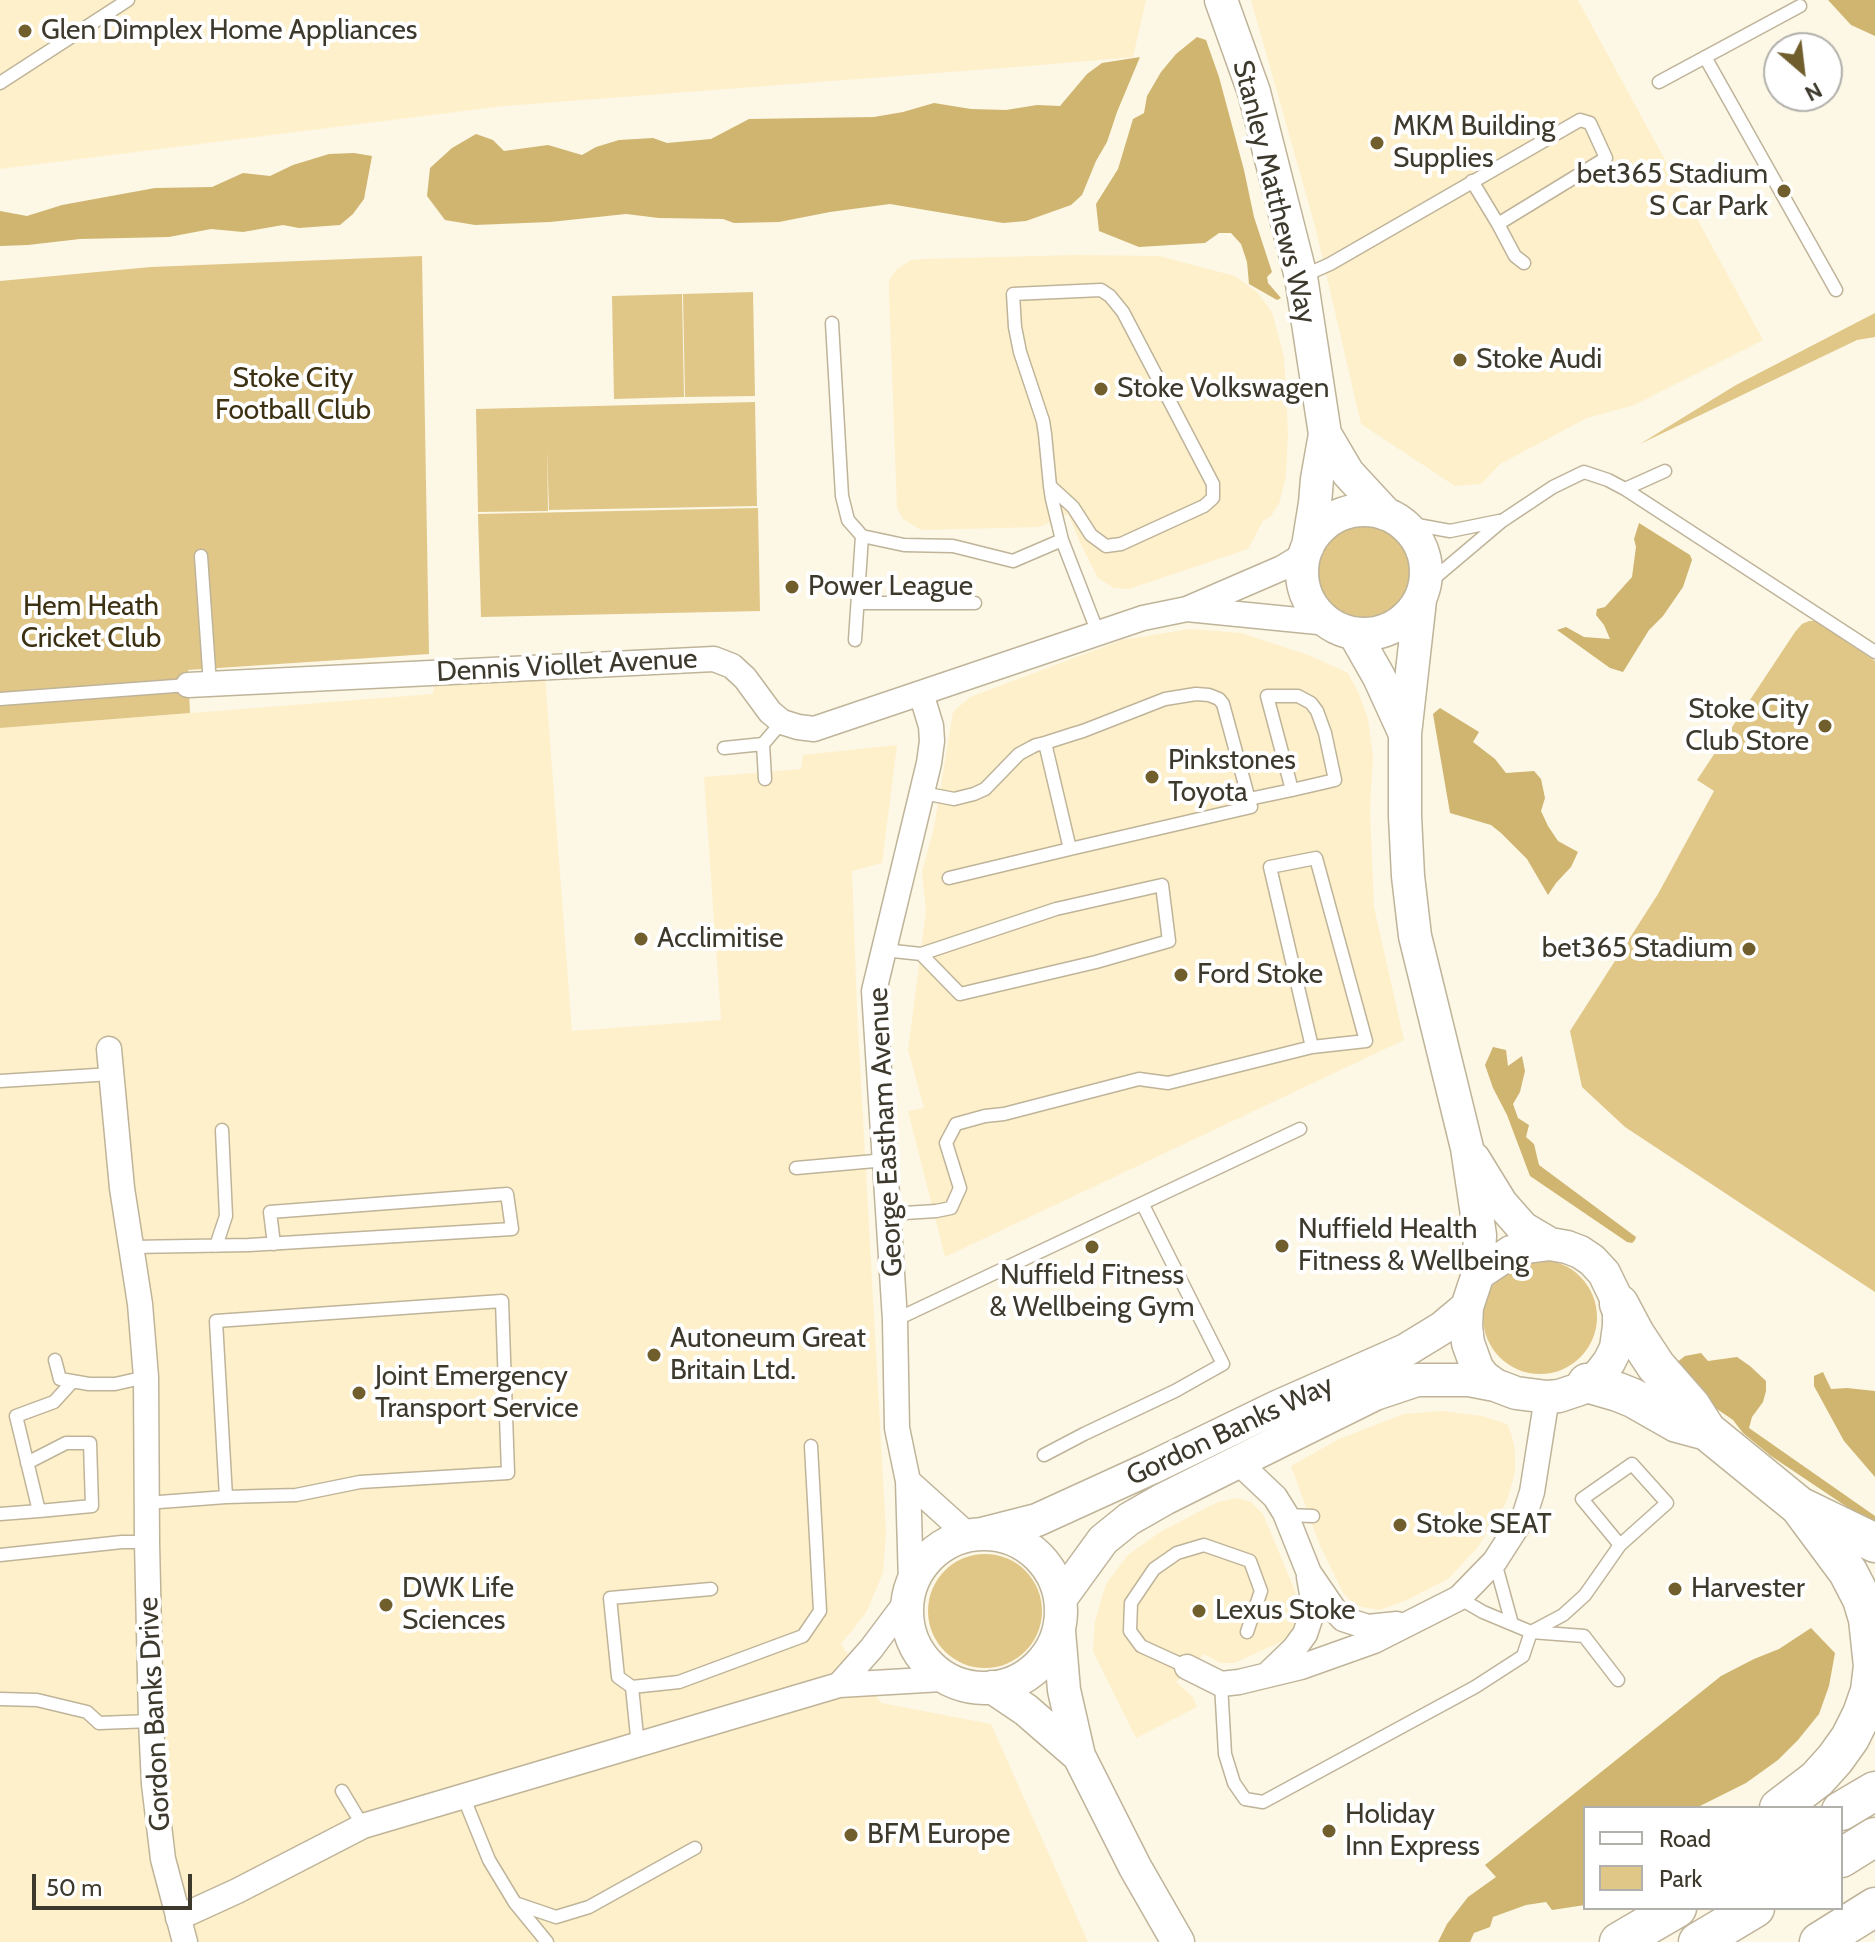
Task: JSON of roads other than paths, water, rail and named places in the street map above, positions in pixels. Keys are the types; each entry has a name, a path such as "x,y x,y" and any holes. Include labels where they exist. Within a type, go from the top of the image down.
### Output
{"highway":[{"path":"1619,1304 1656,1366 1691,1406 1707,1431 1799,1506 1875,1543"},
{"path":"1587,1383 1633,1398 1677,1423 1707,1431"},
{"path":"1782,1806 1817,1779 1850,1738 1870,1691 1873,1666 1868,1619 1862,1599 1848,1572 1799,1506"},
{"path":"1843,1810 1875,1791"},
{"path":"1843,1857 1875,1837"},
{"path":"1819,1942 1875,1907"},
{"path":"1590,1942 1638,1910"},
{"path":"1619,1942 1674,1910"},
{"path":"1698,1942 1752,1910"}],"main road":[{"name":"Stanley Matthews Way","path":"1222,0 1254,92 1301,277 1325,434 1306,550"},
{"name":"Stanley Matthews Way","path":"1325,434 1348,473 1393,518"},
{"path":"1405,734 1379,677 1341,628 1316,612 1308,599 1302,573 1306,550 1316,533 1339,515 1374,511 1393,518 1416,538 1426,563 1405,734 1408,876 1415,936 1467,1148 1480,1235 1478,1274 1467,1307 1468,1343 1477,1368 1484,1377 1516,1393 1559,1396 1580,1389 1599,1375 1609,1362 1616,1348 1619,1304 1604,1273 1592,1260 1567,1247 1550,1244 1511,1252 1478,1274"},
{"path":"1341,628 1373,634 1395,626 1410,614 1423,593"},
{"path":"1467,1148 1501,1203 1523,1228 1550,1244"},
{"name":"Gordon Banks Way","path":"976,1535 1037,1520 1406,1350 1442,1328 1467,1307"},
{"name":"Gordon Banks Way","path":"1061,1598 1103,1540 1129,1519 1375,1394 1417,1380 1469,1380 1495,1385"},
{"path":"1059,1631 1047,1655 1024,1676 992,1687 964,1685 942,1679 921,1654 908,1629 908,1594 925,1563 945,1545 976,1535 1018,1541 1042,1559 1054,1577 1061,1598 1059,1631 1064,1690 1079,1756 1178,1942"},
{"path":"992,1687 1026,1710 1079,1756"}],"street":[{"path":"782,722 814,729 1143,618 1187,609 1282,568 1306,550"},
{"path":"1187,609 1341,628"},
{"name":"Dennis Viollet Avenue","path":"199,685 714,659 732,666 745,678 770,712 782,722"},
{"name":"George Eastham Avenue","path":"908,1594 908,1481 897,1428 895,1320 874,991 923,793 932,741 921,693"},
{"name":"Gordon Banks Drive","path":"109,1049 122,1188 140,1304 146,1377 146,1503 154,1784 163,1859 185,1942"},
{"path":"1187,1667 1221,1684 1301,1667 1374,1641 1459,1598 1495,1561 1525,1514 1532,1492 1547,1397"},
{"path":"1238,1462 1275,1497 1286,1515 1309,1573 1343,1619 1368,1627 1408,1623"},
{"path":"908,1481 976,1535"},
{"path":"1268,1674 1305,1634 1312,1613 1309,1573"},
{"path":"839,1685 871,1649 908,1594"},
{"path":"178,1918 363,1826 839,1685 942,1679"}],"lane":[{"path":"0,83 128,0"},
{"path":"1659,82 1800,6"},
{"path":"1705,57 1836,290"},
{"path":"1301,277 1330,264 1580,120 1590,123 1606,158 1498,224"},
{"path":"1472,181 1515,256 1524,263"},
{"path":"1050,486 1073,507 1091,535 1106,546 1121,544 1204,506 1213,498 1213,484 1123,312 1101,290 1013,294 1020,352 1043,421 1050,486 1062,540 1098,633"},
{"path":"832,323 842,496 848,520 862,536 904,545 953,546 1013,561 1062,540"},
{"path":"1625,489 1665,471"},
{"path":"1423,593 1502,521 1553,487 1584,472 1625,489 1875,652"},
{"path":"1393,518 1450,531 1502,521"},
{"path":"855,640 862,536"},
{"path":"0,699 199,685 201,556"},
{"path":"858,603 975,603"},
{"path":"923,793 954,799 974,794 985,789 1019,754 1032,747 1165,699 1209,695 1223,704 1251,807 949,878"},
{"path":"1249,799 1292,790 1335,780 1317,711 1306,698 1267,696 1292,790"},
{"path":"724,748 763,744 782,722"},
{"path":"1045,743 1070,849"},
{"path":"763,744 765,779"},
{"path":"889,1214 951,1208 960,1188 946,1143 956,1124 1139,1079 1168,1083 1312,1047 1366,1041 1316,858 1270,867 1312,1047"},
{"path":"884,950 921,954 1056,909 1162,885 1169,941 1111,958 960,994 921,954"},
{"path":"0,1081 112,1074"},
{"path":"895,1320 1300,1129"},
{"path":"216,1246 226,1216 222,1130"},
{"path":"796,1168 886,1160"},
{"path":"131,1247 274,1244 512,1229 507,1194 270,1212 274,1244"},
{"path":"1044,1455 1223,1364 1143,1205"},
{"path":"146,1503 296,1495 360,1482 508,1473 502,1301 216,1321 226,1497"},
{"path":"55,1360 60,1379 115,1384 146,1377"},
{"path":"39,1511 16,1416 54,1402 73,1381"},
{"path":"0,1514 92,1506 90,1443 66,1443 27,1463"},
{"path":"711,1589 610,1598 618,1677 632,1687 679,1682 803,1636 820,1611 811,1446"},
{"path":"1221,1684 1225,1754 1234,1783 1245,1799 1263,1802 1475,1687 1523,1656 1531,1632 1563,1615 1585,1595 1620,1545 1667,1503 1632,1464 1582,1499 1620,1545"},
{"path":"1286,1515 1313,1516"},
{"path":"0,1555 147,1542"},
{"path":"1187,1667 1141,1646 1130,1631 1131,1603 1154,1569 1177,1553 1204,1545 1250,1561 1261,1591 1247,1632"},
{"path":"1495,1561 1512,1624"},
{"path":"1459,1598 1483,1612 1531,1632 1584,1636 1618,1680"},
{"path":"632,1687 638,1746"},
{"path":"0,1699 37,1700 87,1712 99,1723 151,1721"},
{"path":"342,1791 363,1826"},
{"path":"463,1796 489,1860 515,1903 547,1942"},
{"path":"515,1903 556,1917 589,1907 695,1848"}],"place":[{"name":"Glen Dimplex Home Appliances","path":"25,31"},
{"name":"MKM Building Supplies","path":"1377,143"},
{"name":"bet365 Stadium S Car Park","path":"1784,191"},
{"name":"Stoke Audi","path":"1460,360"},
{"name":"Stoke Volkswagen","path":"1101,389"},
{"name":"Power League","path":"792,587"},
{"name":"Stoke City Club Store","path":"1825,726"},
{"name":"Pinkstones Toyota","path":"1152,777"},
{"name":"Acclimitise","path":"641,939"},
{"name":"bet365 Stadium","path":"1749,949"},
{"name":"Ford Stoke","path":"1181,975"},
{"name":"Nuffield Health Fitness & Wellbeing","path":"1282,1246"},
{"name":"Nuffield Fitness & Wellbeing Gym","path":"1092,1247"},
{"name":"Autoneum Great Britain Ltd.","path":"654,1355"},
{"name":"Joint Emergency Transport Service","path":"359,1393"},
{"name":"Stoke SEAT","path":"1400,1525"},
{"name":"Harvester","path":"1675,1589"},
{"name":"DWK Life Sciences","path":"386,1605"},
{"name":"Lexus Stoke","path":"1199,1611"},
{"name":"Holiday Inn Express","path":"1329,1831"},
{"name":"BFM Europe","path":"851,1835"}],"park label":[{"name":"Stoke City Football Club","path":"293,395"},
{"name":"Hem Heath Cricket Club","path":"91,623"}]}
